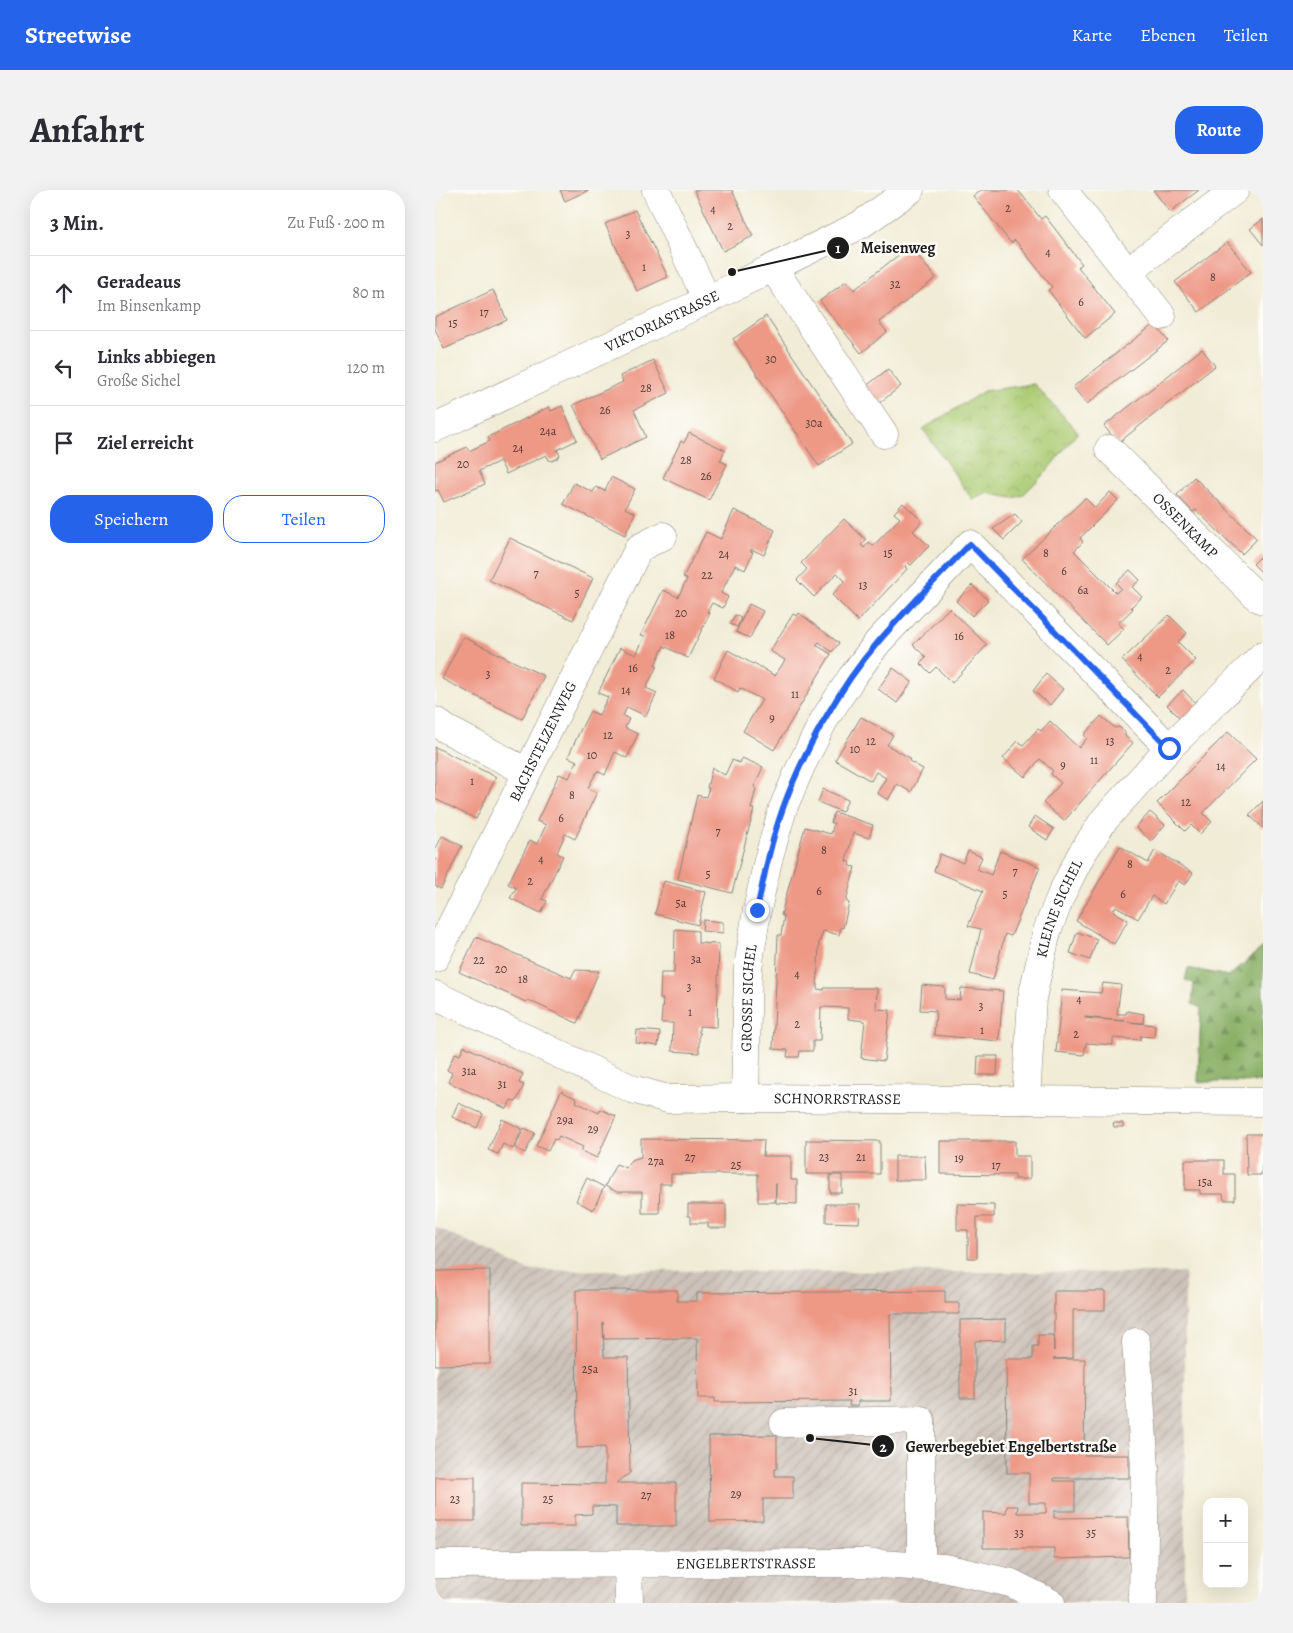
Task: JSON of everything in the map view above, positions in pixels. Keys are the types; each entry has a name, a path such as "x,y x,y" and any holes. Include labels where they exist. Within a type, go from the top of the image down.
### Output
{"street":[{"path":"656,190 707,300"},
{"name":"VIKTORIASTRASSE","path":"435,428 707,300 860,225 910,190"},
{"path":"1063,190 1162,316"},
{"path":"1127,272 1235,190"},
{"path":"773,268 884,434"},
{"name":"OSSENKAMP","path":"1109,449 1257,597 1263,600"},
{"name":"BACHSTELZENWEG","path":"435,958 639,548 663,536"},
{"name":"GROSSE SICHEL","path":"745,1098 748,968 757,910 768,860 783,808 824,720 852,677 878,642 970,544 1169,748"},
{"path":"1169,748 1263,655"},
{"path":"435,721 446,729 527,772"},
{"name":"KLEINE SICHEL","path":"1026,1100 1032,998 1047,931 1056,908 1081,855 1104,820 1169,748"},
{"name":"SCHNORRSTRASSE","path":"435,995 632,1089 668,1099 1263,1102"},
{"path":"1136,1342 1145,1468 1143,1603"},
{"path":"785,1422 921,1420 921,1566"},
{"name":"ENGELBERTSTRASSE","path":"435,1564 863,1563 921,1566 945,1568 1011,1583 1051,1603"},
{"path":"628,1564 629,1603"}],"shaded area":[{"path":"435,1227 528,1270 1185,1273 1185,1603 435,1603"}],"green space":[{"path":"1034,384 1078,432 1045,473 1023,495 1013,498 986,493 972,499 923,429 984,391"},
{"path":"1263,947 1263,1082 1198,1082 1201,1008 1192,1004 1194,983 1185,980 1188,968 1229,976"}],"building":[{"path":"560,190 589,190 565,201"},
{"path":"694,190 732,190 753,236 723,251"},
{"path":"981,190 1018,190 1041,219 1045,216 1082,264 1078,267 1115,314 1085,338 1048,290 1052,287 1015,240 1011,243 973,196"},
{"path":"1153,190 1199,190 1170,212"},
{"path":"635,210 668,277 637,291 605,224"},
{"path":"1263,219 1263,245 1250,229"},
{"path":"1227,242 1251,272 1199,312 1175,282"},
{"path":"910,246 936,278 879,322 887,332 861,353 820,301 846,281 854,290"},
{"path":"493,290 507,320 444,349 435,329 435,317"},
{"path":"766,316 852,444 819,466 733,339"},
{"path":"1154,324 1168,341 1087,404 1073,387"},
{"path":"1202,349 1215,366 1118,443 1104,426"},
{"path":"653,360 669,393 634,410 646,437 600,459 573,405 623,382 620,376"},
{"path":"888,369 901,386 873,408 860,391"},
{"path":"562,406 577,440 557,450 560,455 558,458 552,461 546,455 506,474 500,461 479,471 485,484 444,502 438,490 435,491 435,462 467,447 469,451 490,441 488,437 549,407 551,411"},
{"path":"689,433 725,450 720,461 727,464 709,500 663,478 681,441 684,443"},
{"path":"611,477 635,489 625,508 635,513 625,535 563,504 574,483 593,492 596,487 605,491"},
{"path":"1194,477 1257,539 1242,554 1196,510 1193,512 1177,495"},
{"path":"1110,492 1118,500 1080,538 1083,542 1074,551 1116,593 1121,588 1116,583 1130,570 1140,580 1132,587 1142,597 1131,607 1133,609 1118,623 1124,629 1107,645 1022,559 1085,498 1095,508"},
{"path":"903,503 922,521 913,531 929,546 911,565 908,563 905,566 907,569 858,621 832,595 845,581 837,573 814,597 797,580 807,569 801,563 844,519 866,540 861,545 864,548 869,542 873,546 900,518 894,513"},
{"path":"734,510 775,530 764,555 751,549 750,551 753,552 745,570 735,565 721,593 728,597 723,608 712,603 707,612 710,613 688,658 664,646 646,688 657,693 646,716 627,707 623,716 629,719 625,728 638,734 627,758 615,752 605,775 597,771 588,788 597,792 575,839 565,834 557,853 563,856 542,899 547,901 541,913 510,898 516,888 508,884 530,840 537,844 546,825 537,821 559,774 569,778 577,761 568,757 578,735 590,711 599,715 608,697 598,693 620,648 636,655 645,636 641,635 663,590 678,597 687,579 683,577 706,532 721,539"},
{"path":"1015,514 1022,522 1004,540 993,529"},
{"path":"510,538 593,578 573,620 489,580"},
{"path":"1263,554 1263,574 1253,564"},
{"path":"972,585 988,600 972,616 956,601"},
{"path":"749,604 763,611 750,638 736,632"},
{"path":"949,608 987,645 952,683 936,667 930,673 920,663 926,657 913,645"},
{"path":"799,613 839,643 832,652 819,642 816,645 831,654 774,750 743,731 762,700 740,688 738,692 714,678 728,650 775,676 785,660 770,651 793,614 797,616"},
{"path":"735,615 741,618 737,627 730,624"},
{"path":"1169,615 1187,633 1178,642 1196,660 1158,697 1122,660"},
{"path":"463,637 544,676 522,719 442,679"},
{"path":"893,668 912,682 897,703 878,689"},
{"path":"1046,674 1063,689 1050,705 1033,691"},
{"path":"1183,690 1198,706 1183,721 1167,705"},
{"path":"1101,716 1115,728 1119,727 1125,732 1125,736 1133,743 1064,821 1043,803 1061,783 1051,774 1053,771 1040,759 1025,777 1003,758 1018,741 1023,745 1038,729 1041,731 1050,721 1079,748 1087,738 1084,735"},
{"path":"861,717 893,735 887,745 910,758 909,761 923,769 911,792 897,784 888,800 877,793 886,778 876,772 871,781 835,760"},
{"path":"1228,732 1256,759 1203,813 1212,822 1200,834 1191,825 1185,831 1157,803"},
{"path":"435,747 496,777 476,819 435,799"},
{"path":"742,758 763,767 754,787 756,788 751,809 754,809 732,893 678,879 697,795 706,797 712,768 725,775 732,760 740,763"},
{"path":"823,789 848,800 842,812 818,802"},
{"path":"1263,801 1263,828 1249,815"},
{"path":"834,812 873,825 869,838 853,833 846,861 850,862 849,866 855,867 846,901 849,903 843,928 841,927 839,935 823,931 819,940 817,989 877,988 876,1009 890,1010 884,1061 861,1058 865,1021 848,1019 848,1008 821,1007 820,1041 813,1041 813,1051 800,1051 799,1057 787,1057 788,1050 773,1049 778,935 781,935 784,916 781,915 805,827 831,834"},
{"path":"1150,812 1165,825 1151,841 1136,827"},
{"path":"1035,816 1054,829 1047,840 1028,827"},
{"path":"442,836 462,846 441,889 435,886 435,850"},
{"path":"1120,846 1148,863 1155,850 1193,873 1185,885 1178,881 1164,904 1152,896 1138,919 1116,906 1113,911 1128,920 1114,944 1076,921"},
{"path":"968,851 982,857 977,869 991,875 1000,851 1040,867 1011,936 1005,934 993,980 970,974 981,929 968,926 983,891 934,871 940,854 963,863"},
{"path":"664,881 706,892 698,925 655,914"},
{"path":"703,920 723,922 723,933 702,931"},
{"path":"675,929 698,931 698,943 719,944 717,1027 699,1026 699,1033 701,1033 699,1035 699,1053 672,1051 673,1023 661,1023 663,999 660,999 661,973 674,973"},
{"path":"1077,932 1097,939 1090,960 1070,953"},
{"path":"476,937 571,978 575,970 599,971 577,1023 528,1000 526,1002 459,972"},
{"path":"1103,983 1121,985 1117,1014 1126,1014 1127,1011 1144,1014 1143,1023 1128,1022 1155,1025 1154,1037 1140,1036 1140,1040 1113,1038 1113,1045 1086,1043 1084,1055 1056,1052 1062,990 1101,993","holes":["1085,1017 1125,1021 1085,1018"]},
{"path":"922,985 945,987 945,999 960,1000 961,988 1003,991 999,1041 934,1035 936,1011 920,1010"},
{"path":"637,1030 660,1032 658,1046 636,1043"},
{"path":"464,1046 523,1074 519,1083 524,1085 516,1102 511,1100 507,1109 448,1082 452,1073 447,1070 455,1053 460,1055"},
{"path":"978,1056 998,1056 997,1075 977,1075"},
{"path":"561,1091 577,1099 576,1102 599,1113 600,1109 616,1116 597,1158 581,1151 583,1147 559,1136 557,1140 554,1139 548,1151 536,1146"},
{"path":"458,1103 483,1114 477,1128 452,1117"},
{"path":"502,1119 522,1129 513,1149 503,1144 498,1154 488,1150"},
{"path":"1113,1123 1123,1123 1123,1127 1114,1127"},
{"path":"524,1128 535,1133 525,1153 515,1148"},
{"path":"1246,1134 1263,1134 1263,1165 1261,1175 1247,1175"},
{"path":"641,1139 764,1140 763,1156 791,1156 791,1180 797,1180 797,1204 776,1203 776,1183 775,1202 758,1202 758,1174 671,1174 671,1184 660,1184 659,1213 642,1213 642,1192 617,1192 605,1186 616,1164 626,1168 631,1160 641,1157"},
{"path":"806,1140 880,1141 880,1174 806,1174"},
{"path":"940,1141 1015,1141 1015,1156 1030,1156 1030,1179 1015,1179 1015,1175 940,1174"},
{"path":"895,1156 925,1156 926,1180 895,1180"},
{"path":"1185,1160 1224,1160 1224,1174 1235,1174 1235,1200 1224,1200 1223,1194 1200,1194 1200,1190 1185,1190"},
{"path":"830,1175 842,1175 842,1193 830,1193"},
{"path":"587,1178 604,1187 593,1210 576,1201"},
{"path":"688,1204 726,1204 726,1228 708,1228 708,1223 691,1223 691,1216 688,1216"},
{"path":"826,1204 860,1204 859,1223 826,1222"},
{"path":"957,1204 994,1205 994,1217 977,1217 977,1258 968,1258 968,1230 957,1230"},
{"path":"490,1270 490,1364 435,1365 435,1271"},
{"path":"576,1290 677,1290 677,1301 697,1301 697,1293 945,1291 945,1303 959,1303 959,1314 890,1314 891,1401 858,1401 858,1406 849,1406 850,1401 715,1402 715,1398 698,1398 697,1338 604,1339 603,1322 604,1357 628,1357 630,1473 616,1483 676,1483 676,1526 616,1526 616,1507 592,1506 592,1514 575,1515 575,1526 521,1526 521,1483 605,1484 605,1447 577,1448"},
{"path":"1054,1291 1105,1291 1105,1310 1073,1310 1073,1358 1053,1359 1085,1359 1084,1455 1129,1455 1129,1478 1054,1478 1054,1481 1075,1481 1075,1511 1054,1511 1054,1518 1128,1517 1129,1557 1054,1559 1054,1548 983,1548 983,1512 1006,1513 1007,1506 1018,1506 1017,1513 1046,1513 1046,1503 1029,1503 1029,1473 1007,1473 1006,1359 1033,1359 1033,1346 1038,1346 1038,1335 1053,1335 1054,1351"},
{"path":"1006,1319 1006,1340 975,1341 975,1398 960,1398 960,1320"},
{"path":"777,1435 777,1469 775,1469 775,1476 793,1476 793,1499 763,1499 763,1521 710,1522 709,1436"},
{"path":"435,1477 475,1477 475,1521 435,1521"}],"place":[{"name":"Meisenweg","path":"732,272"},
{"name":"Gewerbegebiet Engelbertstraße","path":"810,1438"}],"route":[{"path":"757,910 768,860 783,808 824,720 878,642 970,544 1169,748"}]}
